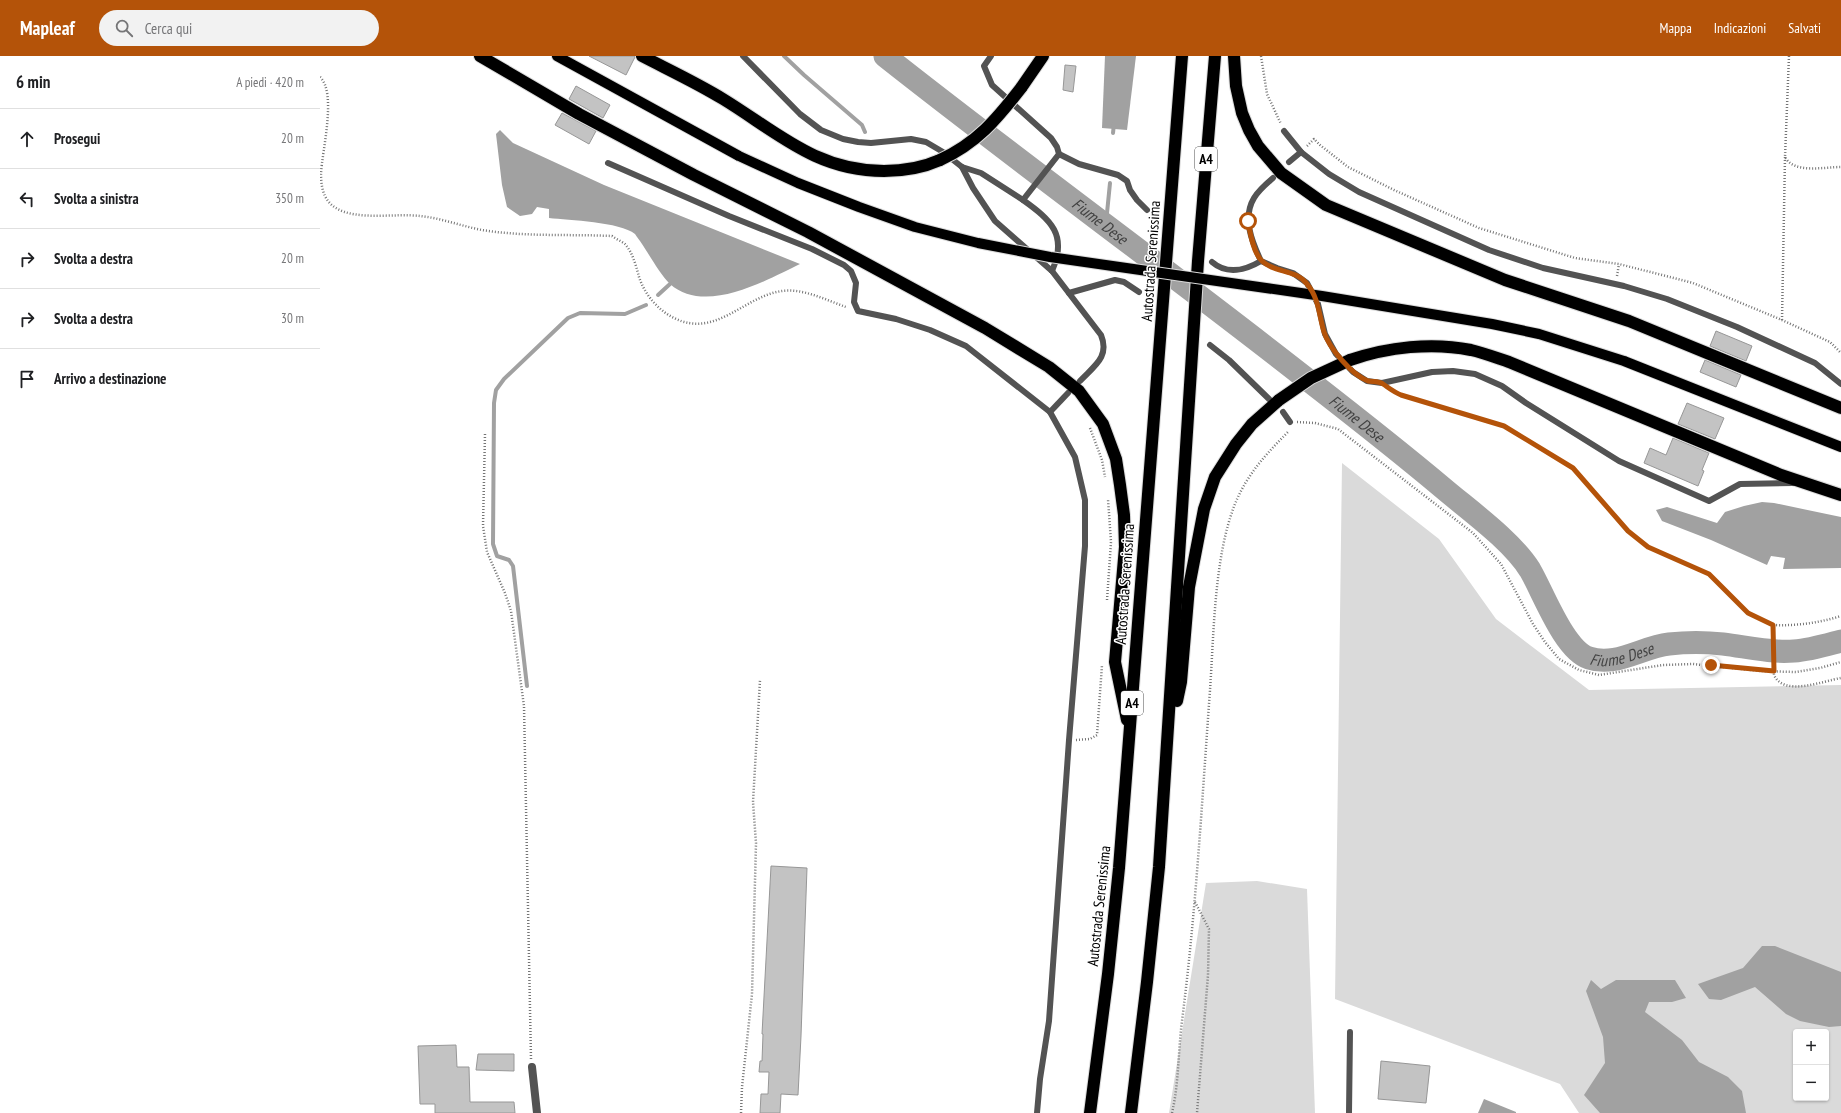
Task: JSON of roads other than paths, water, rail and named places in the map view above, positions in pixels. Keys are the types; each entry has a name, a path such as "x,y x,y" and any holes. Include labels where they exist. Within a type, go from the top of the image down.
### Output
{"highway":[{"path":"480,56 579,114 694,175 808,232 985,328 1049,366 1079,391 1103,424 1116,459 1120,485 1124,515 1125,546 1115,662 1130,733"},
{"path":"642,56 722,99 795,146 829,162 848,168 901,170 927,166 958,152 974,141 990,127 1021,88 1043,56"},
{"name":"Autostrada Serenissima","path":"1090,1113 1108,974 1119,868 1182,56"},
{"name":"A4","path":"1131,1113 1159,867 1198,261 1215,56"},
{"path":"1234,56 1236,86 1242,113 1258,146 1281,174 1326,205 1504,280 1596,309 1668,336 1841,408"},
{"path":"1168,737 1181,682 1189,587 1204,509 1215,477 1236,444 1274,400 1311,378 1350,360 1366,355 1414,347 1431,346 1471,350 1509,362 1781,475 1841,495"}],"main road":[{"path":"557,56 739,156 798,183 859,208 915,227 978,243 1050,257 1322,296 1492,324 1539,334 1624,361 1841,447"}],"street":[{"path":"532,1067 537,1113"}],"lane":[{"path":"743,56 800,114 821,130 842,139 858,142 871,143 904,139 919,140 943,152 962,167 981,173 1023,200 1042,214 1052,224 1060,247 1052,271"},
{"path":"991,56 984,66 992,85 1051,138 1057,147 1059,154 1079,164 1118,175 1127,181 1130,190 1146,210"},
{"path":"1284,131 1301,152 1329,174 1360,192 1489,250 1544,268 1624,286 1667,299 1737,327 1815,363 1841,384"},
{"path":"1289,162 1301,152"},
{"path":"1023,200 1059,154"},
{"path":"608,163 729,216 812,249 844,265 851,271 856,283 854,302 858,311 896,319 930,330 966,346 1050,412 1075,457 1084,500 1085,546 1069,740 1049,1021 1040,1079 1037,1113"},
{"path":"962,167 973,188 995,220 1052,271 1101,335 1105,345 1104,353 1099,361 1080,381"},
{"path":"1272,178 1254,197 1249,208 1248,221 1253,242 1262,261 1276,268 1293,273 1307,283 1318,304 1325,334 1336,354 1353,372 1367,381 1382,383 1432,372 1453,371 1475,374 1502,386 1526,403 1620,461 1710,501 1740,484 1804,482"},
{"path":"1212,262 1219,268 1235,270 1250,268 1262,261"},
{"path":"1069,293 1115,280 1124,282 1139,292"},
{"path":"1210,345 1274,400"},
{"path":"1050,412 1068,393"},
{"path":"1283,412 1290,422"},
{"path":"1349,1113 1350,1032"}],"waterway":[{"path":"784,56 862,125 865,132"},
{"name":"Fiume Dese","path":"885,56 990,138 1342,406 1490,526 1512,548 1530,570 1555,619 1571,644 1580,653 1589,658 1609,660 1629,656 1659,646 1676,643 1716,643 1767,650 1794,651 1806,650 1841,641"},
{"path":"1113,133 1114,124"},
{"path":"1106,223 1110,183"},
{"path":"658,295 670,284"},
{"path":"527,686 513,566 509,560 497,556 493,544 494,403 496,390 504,379 568,318 580,313 625,314 646,305"}]}
